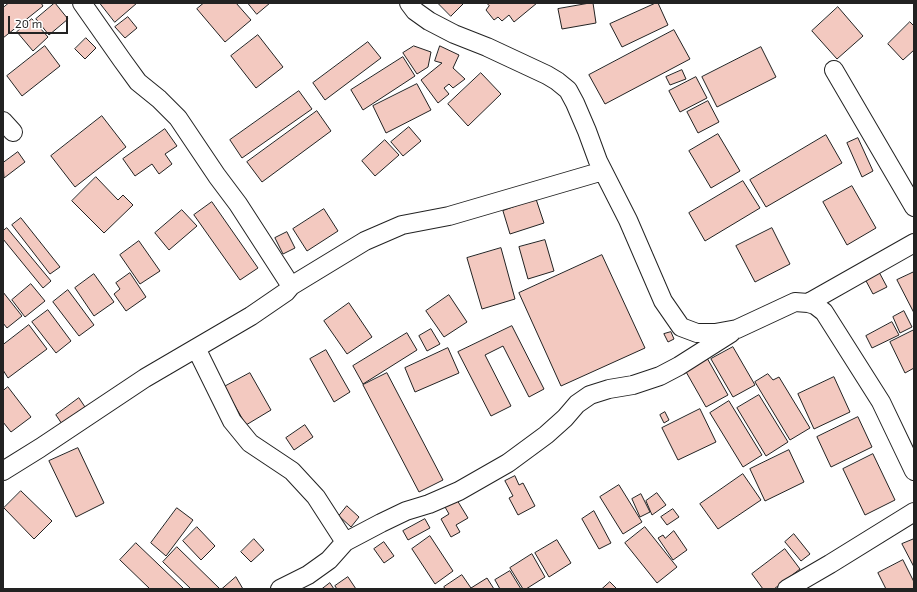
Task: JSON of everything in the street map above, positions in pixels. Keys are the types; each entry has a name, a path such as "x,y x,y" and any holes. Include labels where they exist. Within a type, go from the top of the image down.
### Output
{"street":[{"path":"82,3 138,82 160,99 178,118 217,176 238,204 291,286"},
{"path":"409,3 415,11 435,24 454,34 494,50 547,75 568,90 587,131 598,161 628,220 664,302 681,327 697,333 715,333 736,329"},
{"path":"834,70 914,207"},
{"path":"3,471 145,378 251,316 286,292 291,286 366,241 402,225 449,216 603,172"},
{"path":"808,303 914,243"},
{"path":"280,589 308,575 329,560 345,542 406,511 428,504 459,491 508,463 546,435 565,418 577,404 590,395 609,389 633,385 660,376 679,366 736,329 795,302 816,305 824,312 881,402 914,471"},
{"path":"196,348 232,421 250,444 292,472 316,497 345,542"},
{"path":"787,589 914,512"}],"building":[{"path":"9,3 41,3 43,6 3,38 3,8"},
{"path":"55,3 68,19 49,35 36,19"},
{"path":"100,3 137,3 115,22"},
{"path":"204,3 236,3 251,20 225,42 197,9"},
{"path":"248,3 270,3 257,14"},
{"path":"438,3 464,3 451,16"},
{"path":"487,3 537,3 514,22 509,15 502,21 498,17 494,20 486,10 489,6"},
{"path":"593,3 596,23 562,29 558,9"},
{"path":"658,3 668,25 622,47 610,24"},
{"path":"838,7 863,36 837,59 812,31"},
{"path":"128,17 137,28 125,38 115,27"},
{"path":"32,19 48,37 33,51 17,32"},
{"path":"910,22 914,26 914,50 903,60 888,44"},
{"path":"674,30 690,59 605,104 589,75"},
{"path":"258,35 283,67 256,88 231,56"},
{"path":"86,38 96,48 85,59 75,49"},
{"path":"368,42 381,58 325,100 313,83"},
{"path":"45,46 60,66 22,96 7,76"},
{"path":"414,46 431,52 428,67 417,74 403,53"},
{"path":"440,46 459,55 453,68 465,79 453,88 449,84 444,88 449,94 438,103 421,80 442,63 435,61"},
{"path":"761,47 776,77 717,107 702,77"},
{"path":"403,57 415,76 363,110 351,90"},
{"path":"682,70 686,79 670,85 666,77"},
{"path":"481,73 501,94 468,126 448,104"},
{"path":"696,77 707,98 680,112 669,91"},
{"path":"417,84 431,110 386,133 373,106"},
{"path":"299,91 312,109 242,158 230,140"},
{"path":"708,101 719,122 698,133 687,112"},
{"path":"317,111 331,131 262,182 247,162"},
{"path":"102,116 126,147 75,187 51,156"},
{"path":"409,127 421,141 403,156 391,142"},
{"path":"165,129 177,146 165,154 172,164 159,174 152,164 135,176 123,159"},
{"path":"718,134 740,171 711,188 689,151"},
{"path":"826,135 842,163 766,207 750,180"},
{"path":"858,138 873,171 862,177 847,143"},
{"path":"385,140 399,155 375,176 362,161"},
{"path":"18,152 25,162 4,178 3,163"},
{"path":"96,177 118,200 123,195 133,205 104,233 72,201"},
{"path":"743,181 760,208 705,241 689,213"},
{"path":"852,186 876,228 847,245 823,202"},
{"path":"536,199 544,223 510,234 503,211"},
{"path":"212,202 258,268 240,280 194,215"},
{"path":"324,209 338,231 307,251 293,229"},
{"path":"182,210 197,226 169,250 155,233"},
{"path":"21,218 60,267 50,274 12,225"},
{"path":"7,228 51,281 43,288 3,239 3,231"},
{"path":"772,228 790,264 755,282 736,246"},
{"path":"287,232 295,248 283,254 275,238"},
{"path":"545,240 554,271 528,279 519,247"},
{"path":"139,241 160,271 140,284 120,255"},
{"path":"501,248 515,299 482,309 467,258"},
{"path":"602,255 645,348 561,386 519,293"},
{"path":"879,272 887,287 873,294 865,279"},
{"path":"914,272 914,313 897,280"},
{"path":"130,273 146,297 126,311 114,294 120,289 116,283"},
{"path":"94,274 114,302 94,316 75,288"},
{"path":"31,284 45,301 25,317 12,300"},
{"path":"68,290 94,325 79,336 53,302"},
{"path":"3,292 22,316 7,328 3,323"},
{"path":"449,295 467,322 444,337 426,311"},
{"path":"349,303 372,337 347,354 324,321"},
{"path":"48,310 71,341 56,353 32,322"},
{"path":"904,311 912,327 900,333 893,317"},
{"path":"892,322 899,335 872,348 866,336"},
{"path":"29,325 47,349 8,378 3,370 3,345"},
{"path":"512,326 544,389 529,397 503,346 485,355 511,406 491,416 458,352"},
{"path":"431,329 440,344 427,351 419,336"},
{"path":"914,330 914,368 905,373 890,342"},
{"path":"671,332 674,339 668,342 664,334"},
{"path":"407,333 417,350 363,384 353,366"},
{"path":"733,347 755,385 733,397 711,359"},
{"path":"448,348 459,373 415,392 405,368"},
{"path":"326,350 350,392 334,402 310,359"},
{"path":"707,358 728,395 706,407 685,370"},
{"path":"250,373 271,410 246,425 224,387"},
{"path":"387,373 443,480 419,492 363,385"},
{"path":"768,374 773,380 779,377 810,428 790,440 755,382"},
{"path":"834,377 850,412 814,429 798,394"},
{"path":"8,387 31,417 11,432 3,422 3,391"},
{"path":"759,395 788,442 766,456 737,408"},
{"path":"79,398 85,407 62,424 56,415"},
{"path":"729,401 762,455 743,467 710,413"},
{"path":"700,409 716,442 678,460 662,428"},
{"path":"665,412 669,420 664,423 660,415"},
{"path":"858,417 872,447 831,467 817,437"},
{"path":"305,425 313,437 294,450 286,438"},
{"path":"78,448 104,503 76,517 49,461"},
{"path":"789,450 804,482 765,501 750,469"},
{"path":"873,454 895,500 865,515 843,469"},
{"path":"743,474 761,500 718,529 700,504"},
{"path":"515,476 519,485 523,483 535,506 518,515 509,498 513,496 505,481"},
{"path":"619,485 642,522 623,534 600,497"},
{"path":"21,491 52,521 34,539 4,508"},
{"path":"657,493 666,505 652,515 646,501"},
{"path":"641,494 650,512 640,517 632,499"},
{"path":"457,500 468,518 456,525 460,532 451,537 441,519 449,514 445,507"},
{"path":"347,506 359,517 351,527 339,516"},
{"path":"177,508 193,520 166,556 151,543"},
{"path":"673,509 679,517 667,525 661,517"},
{"path":"594,511 611,543 599,549 582,519"},
{"path":"425,519 430,528 408,540 403,531"},
{"path":"197,527 215,546 201,560 183,541"},
{"path":"645,527 677,567 657,583 625,543"},
{"path":"674,531 687,550 673,560 658,538 663,535 665,538"},
{"path":"794,534 810,554 801,561 785,542"},
{"path":"430,536 453,571 435,584 412,549"},
{"path":"254,539 264,550 251,562 241,552"},
{"path":"914,539 914,567 902,544"},
{"path":"557,540 571,563 549,577 535,553"},
{"path":"384,542 394,556 384,563 374,549"},
{"path":"136,543 183,589 150,589 120,560"},
{"path":"177,547 220,589 191,589 163,562"},
{"path":"785,549 800,569 774,589 763,589 752,574"},
{"path":"532,554 545,577 526,589 523,589 510,568"},
{"path":"903,560 914,582 914,589 886,589 878,573"},
{"path":"510,571 521,589 500,589 495,580"},
{"path":"462,575 471,588 487,578 494,589 445,589 444,587"},
{"path":"236,577 243,589 222,589"},
{"path":"348,577 356,589 337,589 335,586"},
{"path":"610,582 617,589 602,589"},
{"path":"330,583 334,589 322,589"}]}
